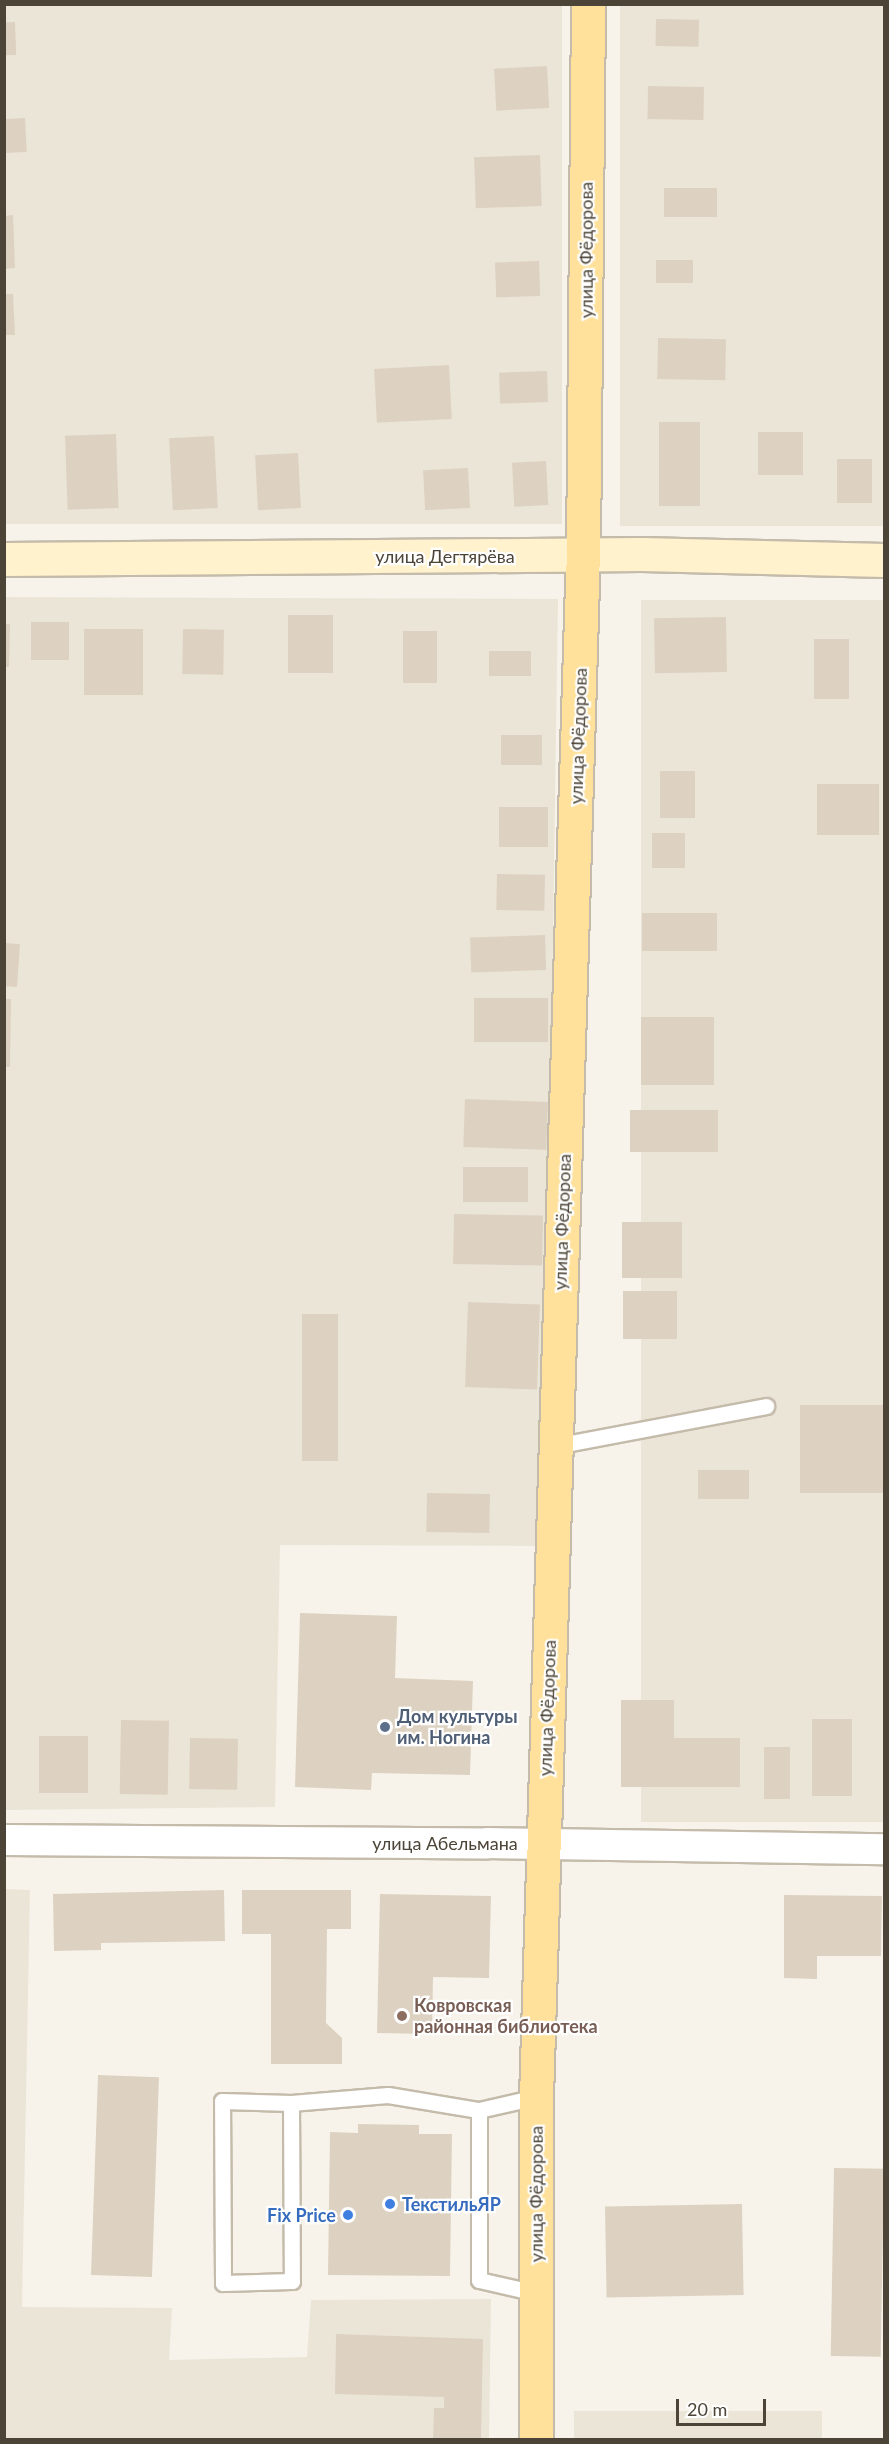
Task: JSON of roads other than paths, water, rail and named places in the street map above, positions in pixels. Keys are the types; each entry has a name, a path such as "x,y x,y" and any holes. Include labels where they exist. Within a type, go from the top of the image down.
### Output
{"main road":[{"name":"улица Фёдорова","path":"536,2439 536,2097 583,554 588,4"},
{"name":"улица Дегтярёва","path":"4,559 583,554 885,560"}],"street":[{"name":"улица Абельмана","path":"4,1840 885,1849"}],"lane":[{"path":"555,1446 766,1406"},
{"path":"291,2103 292,2281 223,2283 222,2101 291,2103 388,2095 478,2110 536,2097"},
{"path":"478,2110 479,2280 536,2293"}],"place":[{"name":"Дом культуры им. Ногина","path":"385,1727"},
{"name":"Ковровская районная библиотека","path":"402,2016"},
{"name":"ТекстильЯР","path":"390,2204"},
{"name":"Fix Price","path":"348,2215"}]}
